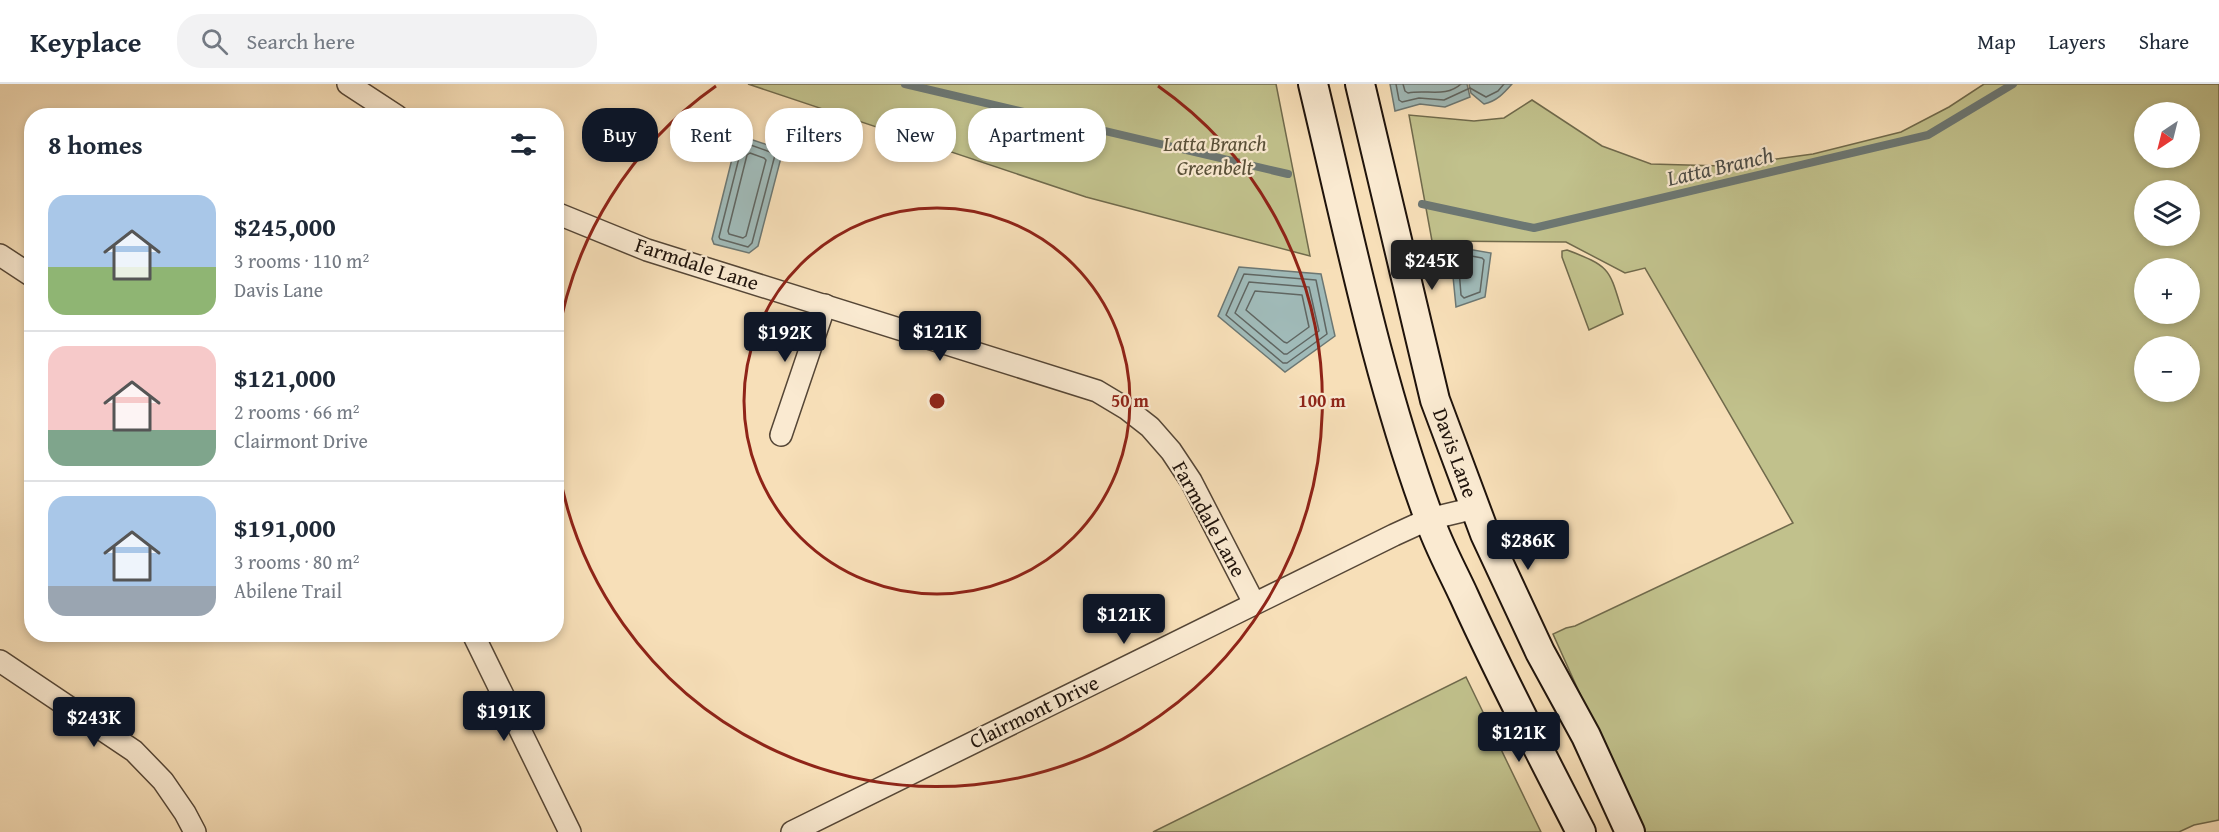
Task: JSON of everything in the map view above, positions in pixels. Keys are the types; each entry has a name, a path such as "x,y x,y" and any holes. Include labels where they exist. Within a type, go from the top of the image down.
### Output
{"street":[{"path":"348,84 384,108"},
{"name":"Davis Lane","path":"1313,84 1379,356 1404,445 1429,519 1498,673 1581,832"},
{"name":"Davis Lane","path":"1360,84 1435,400 1474,508 1539,652 1586,736 1630,832"},
{"name":"Farmdale Lane","path":"564,216 647,250 1097,391 1127,409 1150,427 1171,451 1191,481 1254,603"},
{"path":"0,255 24,271"},
{"path":"781,435 825,305"},
{"name":"Clairmont Drive","path":"792,832 1429,519 1474,508"},
{"path":"477,642 570,832"},
{"path":"0,660 134,751 163,781 195,832"}],"green space":[{"name":"Latta Branch Greenbelt","path":"748,84 1276,84 1310,256 1086,197 981,162 1106,162 1106,108 968,108 968,158 956,154 956,108 875,108 875,126 863,122 863,108 820,108"},
{"path":"1984,84 2219,84 2219,820 2194,825 2179,832 1642,832 1553,634 1575,626 1793,523 1645,268 1625,273 1566,242 1432,241 1409,115 1474,121 1504,118 1532,100 1602,146 1651,164 1723,166 1813,154 1901,132 1949,107"},
{"path":"1567,250 1593,261 1607,272 1615,287 1623,314 1589,330 1562,257 1562,251"},
{"path":"1466,677 1541,832 1153,832"}],"water":[{"path":"1390,84 1467,84 1470,97 1445,107 1420,104 1395,111"},
{"path":"1469,84 1512,84 1496,99 1484,104 1471,93"},
{"path":"753,140 765,144 765,162 780,162 758,246 749,253 714,244 712,239 731,162 753,162"},
{"path":"1450,246 1491,253 1485,297 1456,307"},
{"path":"1239,267 1321,274 1335,336 1285,372 1218,316"}],"waterway":[{"name":"Latta Branch","path":"905,84 1288,174"},
{"name":"Latta Branch","path":"1422,204 1534,228 1928,135 2013,84"}]}
